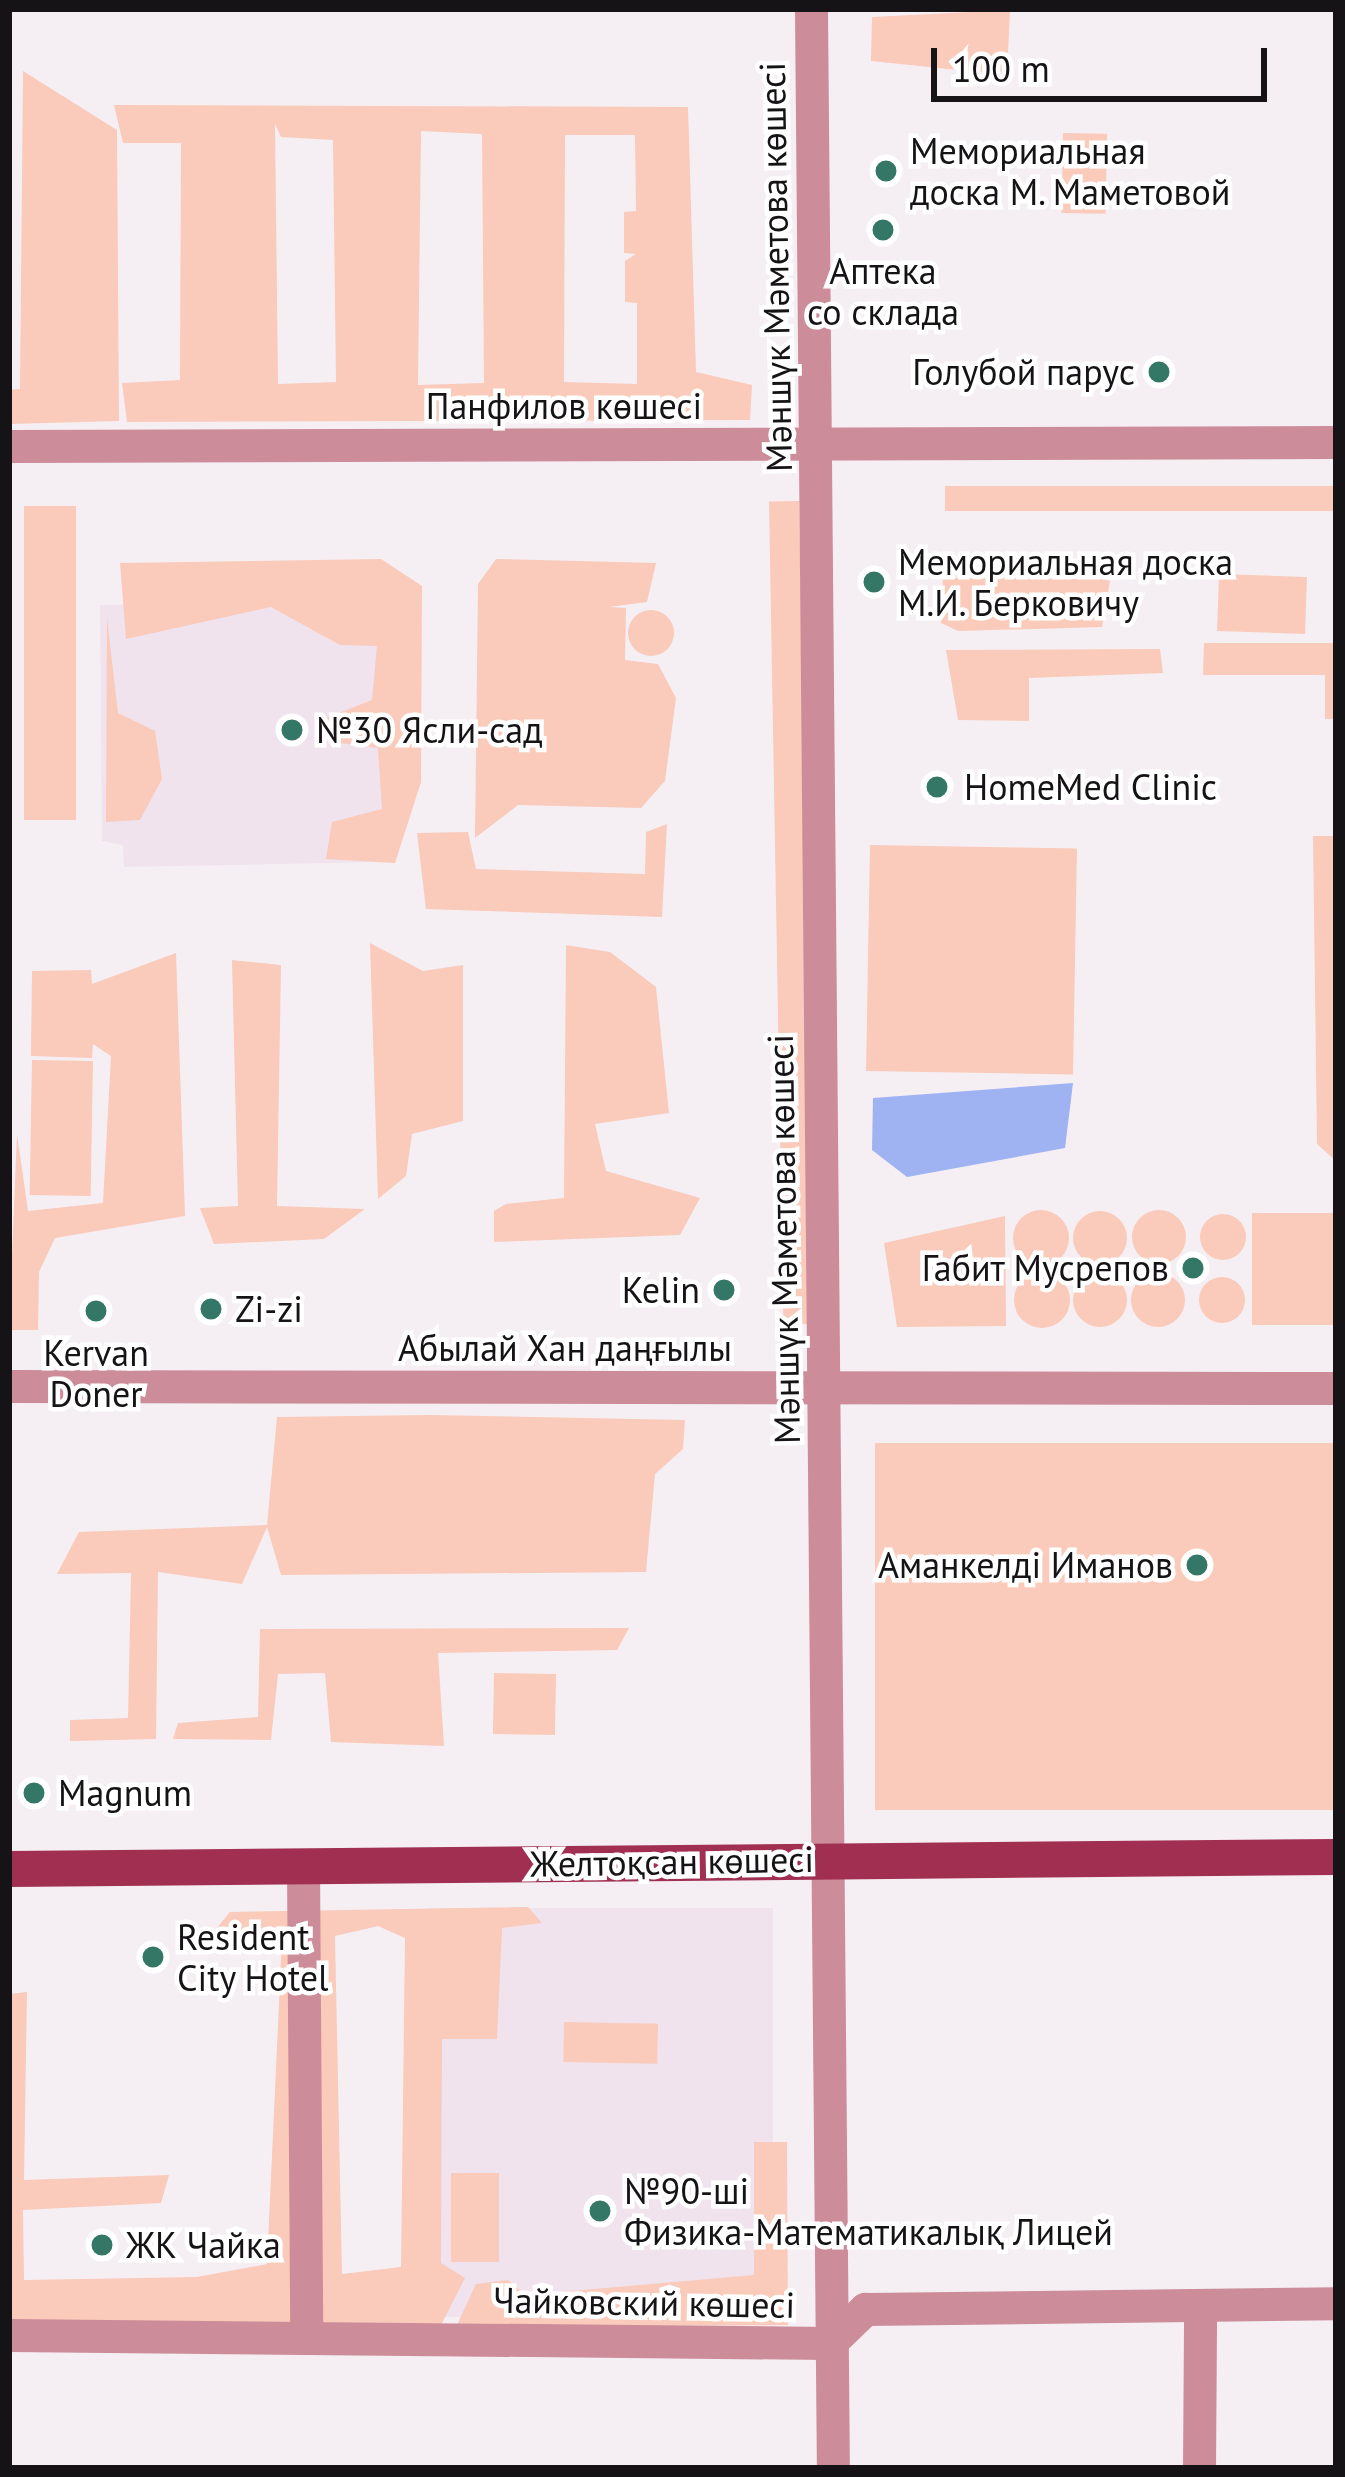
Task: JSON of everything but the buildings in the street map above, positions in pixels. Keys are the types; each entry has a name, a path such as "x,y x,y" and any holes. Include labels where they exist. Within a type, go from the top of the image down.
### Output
{"main road":[{"name":"Желтоқсан көшесі","path":"9,1869 1336,1857"}],"street":[{"name":"Мәншүк Мәметова көшесі","path":"811,9 833,2468"},
{"name":"Панфилов көшесі","path":"9,446 1336,442"},
{"name":"Абылай Хан даңғылы","path":"9,1387 1336,1388"},
{"path":"303,1866 306,2338"},
{"name":"Чайковский көшесі","path":"9,2335 830,2343 865,2309 1336,2303"},
{"path":"1199,2468 1200,2307"}],"shaded area":[{"path":"1010,10 1007,75 871,61 872,17"},
{"path":"23,71 117,130 119,421 9,424 9,390 20,389"},
{"path":"114,105 688,107 696,372 752,385 750,420 127,422 122,383 180,380 181,143 123,143","holes":["275,124 281,137 333,140 336,382 278,384","421,131 482,134 484,383 418,385","565,135 635,135 636,211 624,212 624,253 636,254 625,261 625,302 637,303 637,384 564,382"]},
{"path":"1063,133 1107,134 1106,214 1062,213"},
{"path":"945,486 1336,486 1336,511 945,511"},
{"path":"799,501 813,1324 783,1324 769,502"},
{"path":"24,506 76,506 76,820 24,820"},
{"path":"381,559 422,586 421,782 395,863 326,859 332,822 382,809 378,748 340,743 326,718 372,700 377,646 340,645 271,607 126,639 120,563"},
{"path":"496,559 656,563 647,602 609,607 626,608 625,660 658,664 676,698 665,781 641,808 518,805 475,838 478,584"},
{"path":"1219,574 1307,577 1305,634 1217,631"},
{"path":"943,578 1110,581 1102,627 958,631 941,623"},
{"path":"382,599 382,862 124,867 123,845 102,841 100,605"},
{"path":"651,610 668,616 674,633 668,650 651,656 634,650 628,633 634,616"},
{"path":"107,618 118,713 155,731 162,779 140,820 106,822"},
{"path":"1204,643 1336,643 1336,719 1325,719 1325,675 1203,675"},
{"path":"1160,649 1163,673 1029,678 1029,721 958,720 946,650"},
{"path":"667,824 662,917 426,909 417,833 468,832 476,869 645,874 646,832"},
{"path":"1313,836 1336,836 1336,1161 1317,1144"},
{"path":"870,845 1077,849 1073,1075 866,1071"},
{"path":"370,943 423,971 463,965 463,1121 412,1134 406,1176 378,1199"},
{"path":"566,945 610,952 656,987 669,1113 595,1124 606,1171 700,1198 680,1235 494,1242 494,1211 506,1204 564,1198"},
{"path":"176,953 185,1216 55,1238 39,1272 38,1330 9,1330 17,1134 28,1211 103,1203 111,1056 93,1044 92,1058 31,1056 32,971 91,970 92,984"},
{"path":"232,960 281,965 277,1206 365,1209 324,1239 214,1244 200,1208 238,1206"},
{"path":"32,1060 93,1061 91,1196 30,1195"},
{"path":"1041,1210 1061,1218 1069,1238 1061,1258 1041,1266 1021,1258 1013,1238 1021,1218"},
{"path":"1159,1210 1178,1218 1186,1237 1178,1256 1159,1264 1140,1256 1132,1237 1140,1218"},
{"path":"1100,1211 1119,1219 1127,1238 1119,1257 1100,1265 1081,1257 1073,1238 1081,1219"},
{"path":"1252,1213 1336,1213 1336,1325 1252,1325"},
{"path":"1223,1214 1239,1221 1246,1237 1239,1253 1223,1260 1207,1253 1200,1237 1207,1221"},
{"path":"1005,1216 1006,1326 897,1327 884,1243"},
{"path":"1042,1272 1062,1280 1070,1300 1062,1320 1042,1328 1022,1320 1014,1300 1022,1280"},
{"path":"1100,1273 1119,1281 1127,1300 1119,1319 1100,1327 1081,1319 1073,1300 1081,1281"},
{"path":"1158,1273 1177,1281 1185,1300 1177,1319 1158,1327 1139,1319 1131,1300 1139,1281"},
{"path":"1222,1277 1238,1284 1245,1300 1238,1316 1222,1323 1206,1316 1199,1300 1206,1284"},
{"path":"277,1417 685,1420 683,1449 655,1474 646,1572 281,1575 267,1527 242,1584 158,1572 156,1739 70,1741 70,1720 128,1718 131,1573 57,1574 79,1532 267,1525"},
{"path":"875,1443 1336,1443 1336,1810 875,1810"},
{"path":"629,1628 617,1650 438,1653 444,1746 331,1742 325,1673 278,1674 271,1740 173,1739 178,1723 258,1717 260,1629"},
{"path":"494,1673 556,1674 555,1735 493,1734"},
{"path":"528,1907 542,1923 502,1928 497,2039 442,2039 441,2263 465,2278 440,2327 9,2322 9,1994 27,1992 24,2180 169,2175 161,2203 23,2210 24,2280 197,2277 267,2264 282,1938 216,1929 230,1912","holes":["378,1926 405,1938 401,2267 342,2274 335,1936"]},
{"name":"№90-ші Физика-Математикалық Лицей","path":"425,1908 773,1908 773,2317 425,2317"},
{"path":"564,2022 658,2024 657,2064 563,2062"},
{"path":"754,2142 787,2142 788,2325 456,2327 476,2284 508,2280 525,2295 754,2275"},
{"path":"451,2173 499,2173 499,2262 451,2262"}],"water":[{"path":"1073,1083 1065,1148 907,1177 872,1150 873,1098"}],"place":[{"name":"Мемориальная доска М. Маметовой","path":"886,171"},
{"name":"Аптека со склада","path":"883,230"},
{"name":"Голубой парус","path":"1159,372"},
{"name":"Мемориальная доска М.И. Берковичу","path":"874,582"},
{"name":"№30 Ясли-сад","path":"292,730"},
{"name":"HomeMed Clinic","path":"937,787"},
{"name":"Габит Мусрепов","path":"1193,1268"},
{"name":"Kelin","path":"724,1290"},
{"name":"Zi-zi","path":"211,1309"},
{"name":"Kervan Doner","path":"96,1311"},
{"name":"Аманкелді Иманов","path":"1197,1565"},
{"name":"Magnum","path":"34,1793"},
{"name":"Resident City Hotel","path":"153,1957"},
{"name":"№90-ші Физика-Математикалық Лицей","path":"600,2211"},
{"name":"ЖК Чайка","path":"102,2245"}]}
